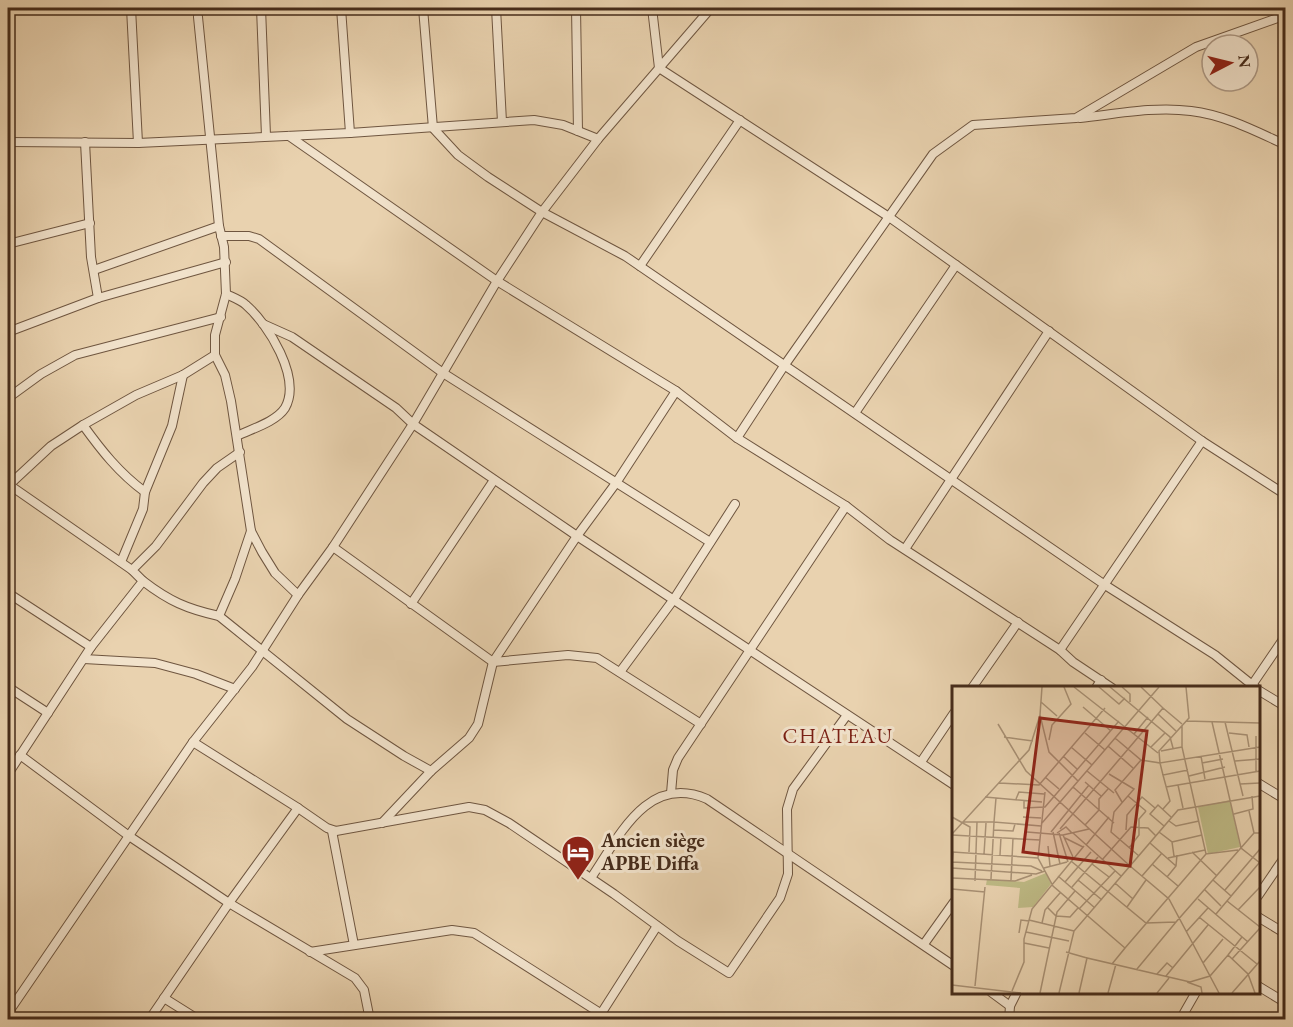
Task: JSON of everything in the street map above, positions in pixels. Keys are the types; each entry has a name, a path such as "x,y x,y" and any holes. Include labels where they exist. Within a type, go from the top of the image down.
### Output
{"street":[{"path":"131,8 138,143"},
{"path":"261,8 266,136"},
{"path":"341,8 350,133"},
{"path":"423,8 434,128 458,155 542,212 626,256 1105,585 1215,655 1254,686"},
{"path":"496,8 502,122"},
{"path":"576,8 578,130"},
{"path":"652,8 659,68"},
{"path":"8,1013 193,742 263,650 333,547 413,424 497,281 542,212 598,139 711,8"},
{"path":"1076,118 1196,47 1286,15"},
{"path":"198,17 209,139 219,226 226,262 226,294 216,335 215,355 225,375 240,452 251,531 275,573 298,596"},
{"path":"659,68 889,216 1202,441 1286,495"},
{"path":"737,438 784,366 933,154 973,125 1162,110 1191,111 1235,122 1286,145"},
{"path":"8,142 138,143 350,133 534,120 563,125 598,139"},
{"path":"640,266 740,120"},
{"path":"289,136 497,281 676,392 737,438 846,506 870,526 1060,650 1109,686"},
{"path":"85,142 93,270 98,298"},
{"path":"8,244 90,223"},
{"path":"93,270 219,226"},
{"path":"221,236 249,236 259,239 443,373 710,542"},
{"path":"8,332 98,298 226,262"},
{"path":"855,413 956,265"},
{"path":"226,294 245,304 263,324 284,358 288,377 288,394 285,407 280,413 271,420 237,436"},
{"path":"8,398 41,374 75,355 221,317"},
{"path":"263,324 292,337 396,408 413,424 494,480 952,784"},
{"path":"905,549 1049,331"},
{"path":"215,355 183,375 136,395 83,425 51,446 8,485 121,562 163,597 194,610 219,616 348,719 430,771"},
{"path":"121,562 143,509 145,492 172,426 183,375"},
{"path":"381,824 430,771 469,738 478,724 492,662 676,392"},
{"path":"83,425 110,462 145,492"},
{"path":"1060,650 1202,441"},
{"path":"132,570 156,546 203,483 217,468 240,452"},
{"path":"411,604 494,480"},
{"path":"620,672 674,599 735,504"},
{"path":"671,793 673,770 678,758 846,506"},
{"path":"219,616 235,579 251,531"},
{"path":"333,547 492,662 578,655 597,658 701,724"},
{"path":"8,774 92,647 143,581"},
{"path":"8,592 92,647"},
{"path":"973,686 1018,622"},
{"path":"1257,686 1286,635"},
{"path":"84,659 154,663 196,674 235,688"},
{"path":"1097,686 1101,680"},
{"path":"8,687 48,714"},
{"path":"1260,691 1286,707"},
{"path":"193,742 332,831 477,807 509,823 729,973 780,898 788,874 787,809 789,797 847,716"},
{"path":"921,762 952,716"},
{"path":"20,755 129,836 229,903 355,978 364,990 370,1020"},
{"path":"1260,784 1286,800"},
{"path":"591,878 627,825 641,809 656,798 684,792 707,799 952,965"},
{"path":"150,1020 229,903 298,808"},
{"path":"332,831 354,945"},
{"path":"1260,893 1286,855"},
{"path":"924,944 952,905"},
{"path":"1260,918 1286,934"},
{"path":"599,1016 657,926"},
{"path":"310,952 452,930 465,930 474,933 599,1016 611,1020"},
{"path":"1260,987 1286,1003"},
{"path":"992,994 1010,1006"},
{"path":"1009,1020 1010,1006 1016,994"},
{"path":"1180,1020 1195,994"},
{"path":"164,998 199,1020"}],"place":[{"name":"Ancien siège APBE Diffa","path":"578,881"}],"district":[{"name":"CHATEAU","path":"838,735"}]}
